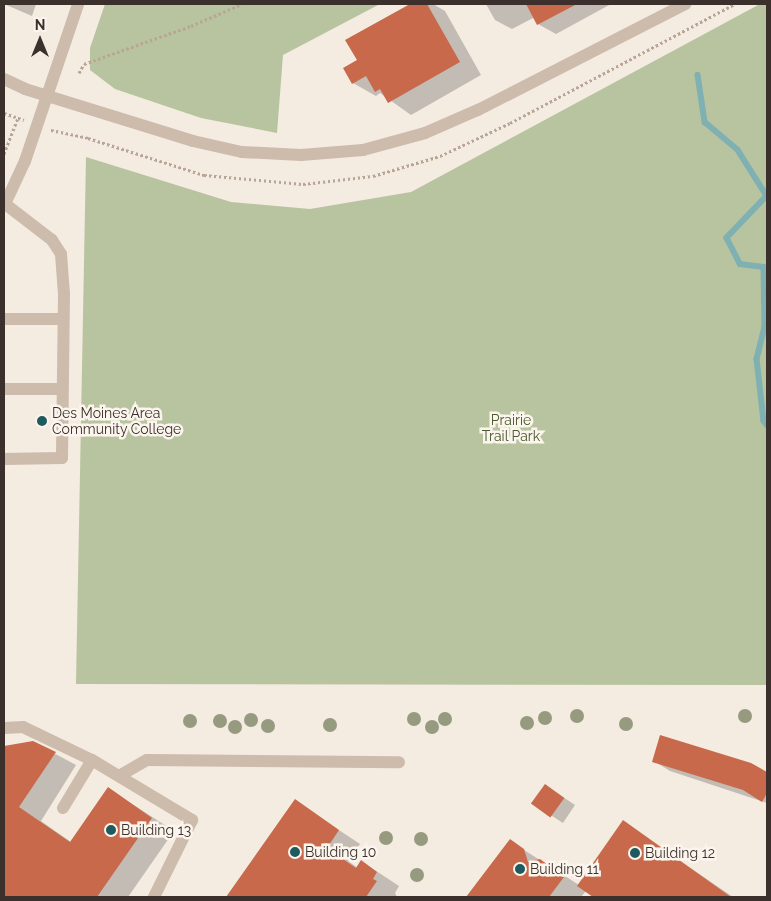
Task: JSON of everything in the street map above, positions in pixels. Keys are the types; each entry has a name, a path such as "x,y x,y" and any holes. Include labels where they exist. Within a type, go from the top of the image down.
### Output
{"street":[{"path":"4,459 62,458 63,319 61,254 43,230 4,205 25,161 78,4"},
{"path":"5,81 193,141 242,152 301,155 363,150 425,133 478,110 685,4"},
{"path":"4,319 63,319"},
{"path":"4,389 62,389"},
{"path":"4,728 23,727 92,760 192,820 154,897"},
{"path":"63,808 92,760"},
{"path":"119,776 147,760 399,762"}],"path":[{"path":"79,73 84,64 191,26 242,4"},
{"path":"4,112 37,124 204,174 303,184 364,177 440,156 510,123 735,4"},
{"path":"4,154 18,118"}],"green space":[{"path":"105,4 380,4 283,55 277,133 201,118 115,89 90,70 90,48"},
{"name":"Prairie Trail Park","path":"760,4 767,4 767,685 76,684 86,157 231,202 310,209 411,192"}],"building":[{"path":"410,4 427,4 460,62 388,103 380,89 375,92 366,76 352,84 343,68 357,60 345,40"},
{"path":"526,4 577,4 537,25"},
{"path":"660,735 751,763 767,772 767,793 762,802 743,790 652,762"},
{"name":"Building 13","path":"33,741 56,752 19,807 70,842 108,787 152,818 97,897 4,897 4,746"},
{"path":"545,784 564,798 550,818 531,803"},
{"name":"Building 10","path":"295,799 339,830 327,848 356,868 361,860 377,872 373,879 377,881 366,897 226,897"},
{"name":"Building 12","path":"623,820 731,897 593,897 577,886"},
{"name":"Building 11","path":"510,839 524,849 528,862 540,859 564,877 549,897 466,897"}],"waterway":[{"path":"698,75 705,122 738,150 767,196"},
{"path":"767,196 727,238 740,264 764,267 765,327 757,359 764,421 767,425"}],"place":[{"name":"Des Moines Area Community College","path":"42,421"},
{"name":"Building 13","path":"111,830"},
{"name":"Building 10","path":"295,852"},
{"name":"Building 12","path":"635,853"},
{"name":"Building 11","path":"520,869"}]}
